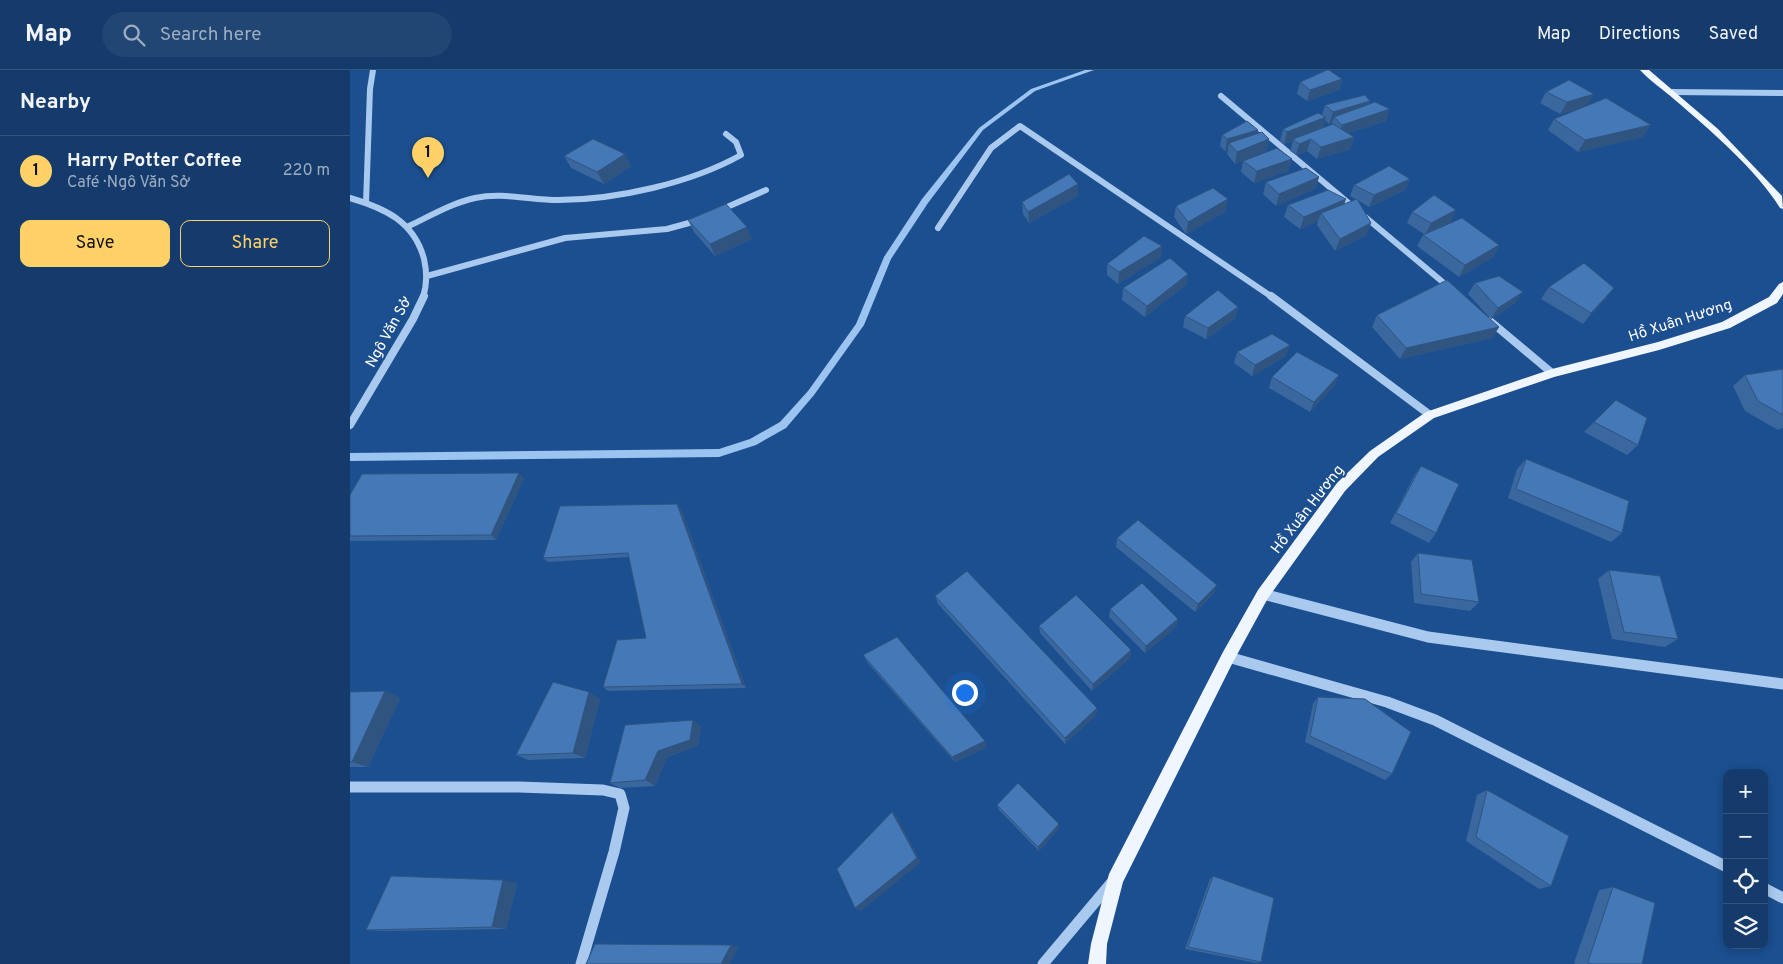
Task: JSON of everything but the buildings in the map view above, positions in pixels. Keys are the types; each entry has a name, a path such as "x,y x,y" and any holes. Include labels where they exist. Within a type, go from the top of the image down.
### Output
{"main road":[{"path":"1644,70 1744,158 1782,201"},
{"name":"Hồ Xuân Hương","path":"1097,964 1099,944 1115,880 1228,657 1263,594 1341,487 1374,454 1430,415 1552,373 1659,346 1726,325 1773,300 1783,286"}],"street":[{"path":"1671,92 1783,93"},
{"path":"1221,96 1454,291"},
{"path":"938,228 991,148 1020,126 1261,289 1430,415"},
{"path":"350,198 392,214 409,226 458,204 486,196 565,200 586,198 692,176 730,163 741,155 739,146 734,139 726,134"},
{"path":"427,276 565,238 680,227 766,190"},
{"name":"Ngô Văn Sở","path":"352,421 423,298 427,276 419,244 409,226"},
{"path":"1484,316 1552,373"},
{"path":"1263,594 1428,637 1783,684"},
{"path":"1228,657 1387,702 1435,720 1506,754 1723,865"},
{"path":"350,787 519,787 603,790 620,794 624,808 614,852 581,964"},
{"path":"1043,964 1115,880"},
{"path":"1768,890 1783,898"}],"lane":[{"path":"366,203 370,89 373,70"}],"waterway":[{"path":"350,457 719,453 753,442 783,425 811,393 860,325 887,259 925,201 981,129 1033,90 1091,70"}],"place":[{"name":"Harry Potter Coffee","path":"428,178"}]}
